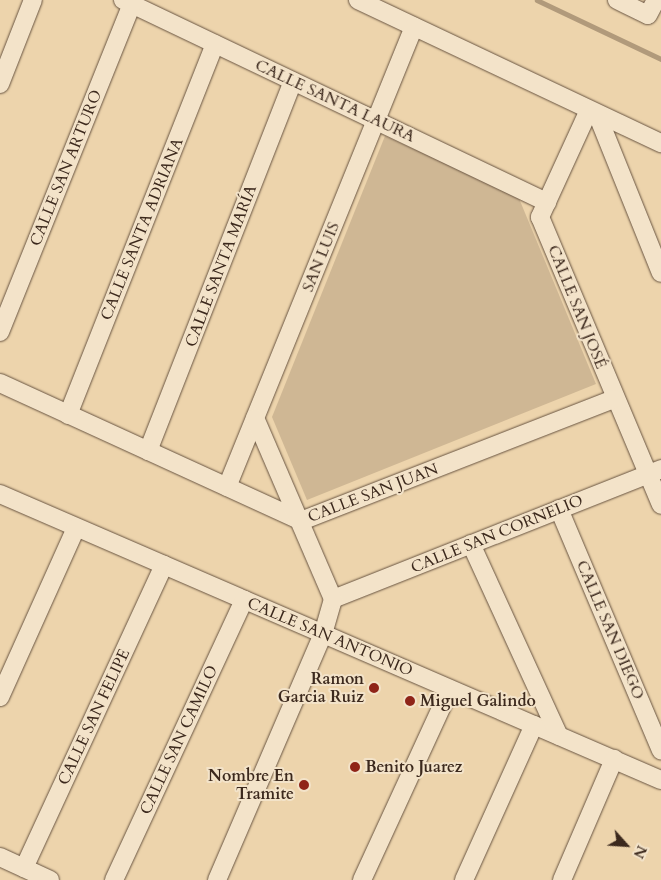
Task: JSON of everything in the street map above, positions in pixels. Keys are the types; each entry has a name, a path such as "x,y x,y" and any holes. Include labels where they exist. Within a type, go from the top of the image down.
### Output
{"street":[{"path":"0,84 33,0"},
{"path":"358,0 661,143"},
{"path":"617,0 652,8"},
{"name":"CALLE SANTA LAURA","path":"128,2 547,202"},
{"name":"CALLE SAN ARTURO","path":"0,332 128,2"},
{"name":"SAN LUIS","path":"227,487 414,26"},
{"name":"CALLE SANTA ADRIANA","path":"68,415 215,44"},
{"name":"CALLE SANTA MARÍA","path":"148,451 293,81"},
{"path":"593,112 661,272"},
{"name":"CALLE SAN JOSÉ","path":"593,112 540,217 614,399 655,472 661,505"},
{"name":"CALLE SAN JUAN","path":"0,384 301,521 614,399"},
{"path":"217,880 323,634 332,599 301,521 255,418"},
{"name":"CALLE SAN CORNELIO","path":"332,599 655,472"},
{"name":"CALLE SAN ANTONIO","path":"0,494 661,780"},
{"name":"CALLE SAN DIEGO","path":"559,509 661,750"},
{"path":"0,697 76,528"},
{"path":"471,544 559,736"},
{"name":"CALLE SAN FELIPE","path":"24,868 164,565"},
{"name":"CALLE SAN CAMILO","path":"114,880 244,600"},
{"path":"362,880 450,689"},
{"path":"464,880 534,725"},
{"path":"562,880 614,759"},
{"path":"0,857 50,880"}],"shaded area":[{"path":"385,136 518,196 596,384 307,500 272,417"}],"waterway":[{"path":"537,0 661,59"}],"place":[{"name":"Ramon Garcia Ruiz","path":"374,688"},
{"name":"Miguel Galindo","path":"410,701"},
{"name":"Benito Juarez","path":"355,767"},
{"name":"Nombre En Tramite","path":"304,785"}]}
